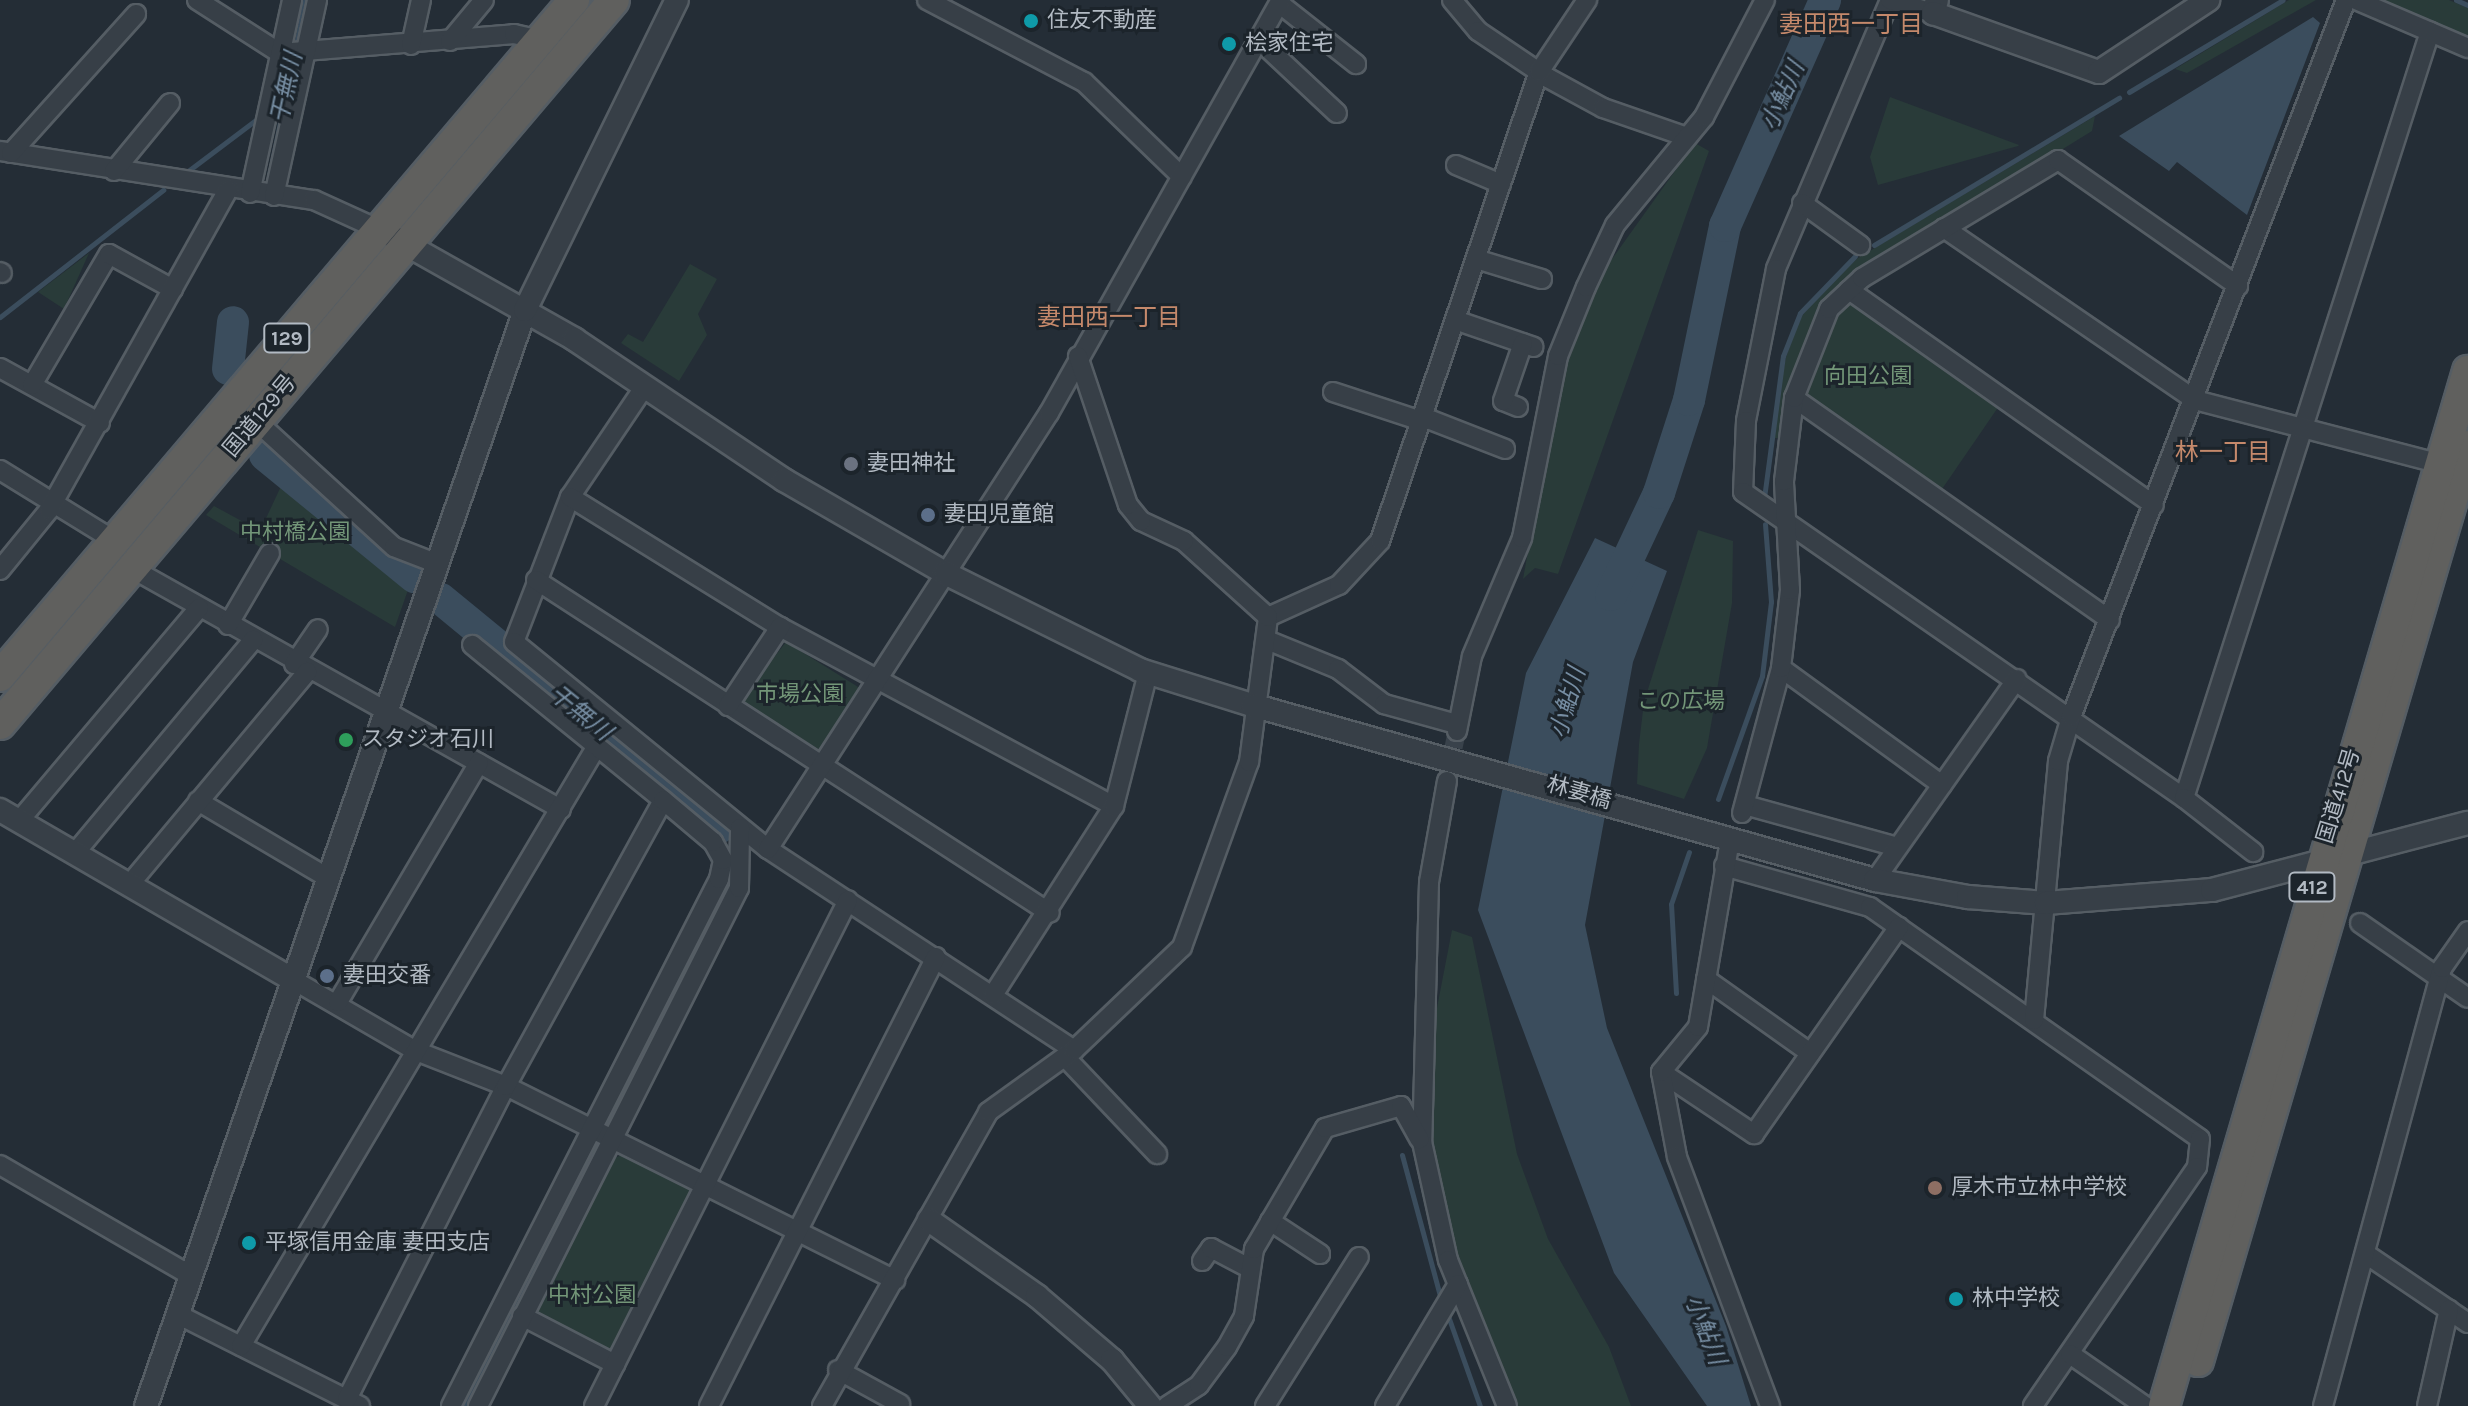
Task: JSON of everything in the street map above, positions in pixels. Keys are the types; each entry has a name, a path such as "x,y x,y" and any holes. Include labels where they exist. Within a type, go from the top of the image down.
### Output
{"highway":[{"name":"国道129号","path":"0,724 256,421 540,40 574,0"},
{"name":"国道129号","path":"0,676 115,541 614,0"},
{"name":"国道412号","path":"2184,1406 2351,855 2460,462 2468,371"},
{"name":"国道412号","path":"2164,1406 2318,865 2460,462"}],"street":[{"path":"274,196 293,54 292,0"},
{"path":"250,193 293,54 317,0"},
{"path":"411,45 421,0"},
{"path":"450,41 484,0"},
{"path":"146,1406 290,978 328,878 525,310 677,0"},
{"path":"927,0 1084,82 1182,177"},
{"path":"1452,0 1462,17 1539,72 1603,108 1684,136"},
{"path":"1268,617 1293,612 1368,560 1422,419 1539,72 1587,0"},
{"path":"1267,640 1328,663 1384,704 1457,727 1472,656 1522,538 1564,342 1615,225 1675,159 1684,136 1732,70 1765,0"},
{"path":"2208,0 2176,28 2099,72 1935,6 1890,0 1776,269 1746,421 1743,492 2071,717 2253,852"},
{"path":"2034,1020 2058,761 2071,717 2346,0"},
{"path":"2356,0 2468,48"},
{"path":"204,2 293,54 514,34 540,40"},
{"path":"768,849 878,680 1078,356 1261,42 1280,2 1356,64"},
{"path":"5,152 83,83 136,14"},
{"path":"2184,798 2299,428 2430,32"},
{"path":"1261,42 1337,113"},
{"path":"114,171 170,103"},
{"path":"5,152 228,190 314,200 393,237"},
{"path":"1897,847 1744,809 1781,668 1790,590 1787,520 1794,398 1829,309 1849,290 1944,228 2058,160 2238,286"},
{"path":"1456,165 1501,184"},
{"path":"0,570 53,502 228,190"},
{"path":"1802,203 1860,245"},
{"path":"1944,228 2195,400 2299,428 2460,462"},
{"name":"林妻橋","path":"393,237 525,310 784,480 945,573 1148,673 1252,705 1485,766 1875,880 2046,903 2212,890 2318,865 2468,823"},
{"path":"32,385 109,254 173,289"},
{"path":"1476,259 1542,279"},
{"path":"1849,290 2154,505"},
{"path":"1455,320 1528,345 1503,402"},
{"path":"1078,356 1128,505 1141,521 1184,541 1268,617"},
{"path":"0,368 100,423"},
{"path":"645,386 570,497 514,642 768,849 993,995 1069,1053 1157,1154"},
{"path":"1333,392 1505,449"},
{"path":"1794,398 2110,620"},
{"path":"256,421 394,547 435,563"},
{"path":"0,470 115,541"},
{"path":"570,497 780,627 1114,806"},
{"path":"228,625 270,553"},
{"path":"131,568 300,668 561,809"},
{"path":"536,580 1050,913"},
{"path":"199,608 10,816 290,978 338,1002 416,1051 506,1086 706,1185 795,1233 895,1280"},
{"path":"822,1406 838,1370 895,1280 988,1112 1069,1053 1192,931 1249,762 1252,705 1267,640 1268,617"},
{"path":"728,706 780,627"},
{"path":"129,885 300,668 318,629"},
{"path":"75,853 253,640"},
{"path":"472,645 713,842 739,888 478,1406"},
{"path":"1781,668 1942,785"},
{"path":"993,995 1050,913 1114,806 1148,673"},
{"path":"1875,880 2017,679"},
{"path":"241,1346 597,746"},
{"path":"338,1002 479,763"},
{"path":"1447,781 1429,882 1422,1142 1448,1299 1507,1406"},
{"path":"177,1314 354,1403 506,1086 663,800"},
{"path":"198,801 328,878"},
{"path":"451,1406 727,867 740,828"},
{"path":"1661,1072 1698,1027 1726,859 1870,907 2200,1139 2197,1167 2033,1406"},
{"path":"594,1406 848,900"},
{"path":"2360,923 2468,998"},
{"path":"1661,1072 1754,1134 1899,927"},
{"path":"2323,1406 2443,983 2442,968 2468,931"},
{"path":"709,1406 936,957"},
{"path":"1706,979 1810,1053"},
{"path":"1661,1072 1677,1157 1770,1406"},
{"path":"1167,1406 1199,1385 1227,1347 1244,1316 1249,1268 1270,1221 1325,1128 1401,1106 1422,1142"},
{"path":"0,1165 190,1275"},
{"path":"929,1220 1037,1296 1112,1360 1150,1406"},
{"path":"1270,1221 1320,1254"},
{"path":"1202,1261 1211,1248 1249,1268"},
{"path":"2366,1254 2468,1323"},
{"path":"1265,1406 1359,1257"},
{"path":"1385,1406 1448,1299"},
{"path":"2427,1406 2449,1309"},
{"path":"522,1316 615,1364"},
{"path":"2070,1354 2145,1406"},
{"path":"838,1370 900,1404"}],"green space":[{"path":"2289,0 2316,0 2187,73 2175,69"},
{"path":"2384,0 2449,0 2468,8 2468,40"},
{"path":"1890,97 2019,145 1878,185 1870,157"},
{"path":"2095,116 2092,131 1881,261 1814,326 1786,402 1783,438 1771,438 1786,357 1800,318 1827,286 1858,258"},
{"path":"1695,143 1709,151 1558,574 1535,568 1523,579 1563,363 1592,287"},
{"path":"89,253 64,309 38,292"},
{"path":"690,264 717,279 698,314 707,335 679,381 621,343 628,334 643,342"},
{"name":"向田公園","path":"1854,302 1999,406 1940,492 1805,397 1837,312"},
{"name":"中村橋公園","path":"283,482 409,587 395,627 206,515 214,506 260,531"},
{"name":"この広場","path":"1698,530 1733,541 1732,603 1707,748 1684,799 1637,784 1639,744 1644,702"},
{"name":"市場公園","path":"786,642 863,690 822,751 744,706 742,698"},
{"path":"1452,930 1472,937 1517,1154 1548,1239 1609,1347 1631,1406 1511,1406 1461,1275 1428,1146 1430,1044"},
{"name":"中村公園","path":"628,1153 689,1187 691,1198 616,1349 602,1352 540,1319 535,1307 614,1158"}],"water":[{"path":"2313,17 2320,23 2247,215 2177,162 2169,171 2119,136"},
{"path":"1595,538 1667,571 1633,662 1585,925 1607,1028 1726,1326 1751,1406 1707,1406 1614,1273 1478,910 1526,673"}],"waterway":[{"name":"干無川","path":"269,176 305,0"},
{"name":"小鮎川","path":"1611,595 1659,493 1689,400 1725,226 1825,0"},
{"path":"2129,92 2283,0"},
{"path":"2456,0 2468,5"},
{"path":"1874,245 2119,98"},
{"path":"184,174 257,119"},
{"path":"0,317 163,190"},
{"path":"1764,498 1783,356 1800,313 1855,256"},
{"name":"干無川","path":"228,369 233,322"},
{"name":"干無川","path":"265,455 414,577"},
{"path":"1718,799 1762,676 1771,602 1765,524"},
{"name":"干無川","path":"441,599 719,827"},
{"path":"1676,993 1671,904 1689,852"},
{"name":"干無川","path":"611,1117 706,936"},
{"name":"干無川","path":"466,1406 594,1151"},
{"path":"1402,1155 1441,1300"},
{"path":"1447,1313 1480,1406"}],"tunnel":[{"path":"1448,774 1457,731"}],"place":[{"name":"住友不動産","path":"1031,21"},
{"name":"桧家住宅","path":"1229,44"},
{"name":"妻田神社","path":"851,464"},
{"name":"妻田児童館","path":"928,515"},
{"name":"スタジオ石川","path":"346,740"},
{"name":"妻田交番","path":"327,976"},
{"name":"厚木市立林中学校","path":"1935,1188"},
{"name":"平塚信用金庫 妻田支店","path":"249,1243"},
{"name":"林中学校","path":"1956,1299"}],"district":[{"name":"妻田西一丁目","path":"1851,25"},
{"name":"妻田西一丁目","path":"1109,318"},
{"name":"林一丁目","path":"2223,453"}]}
